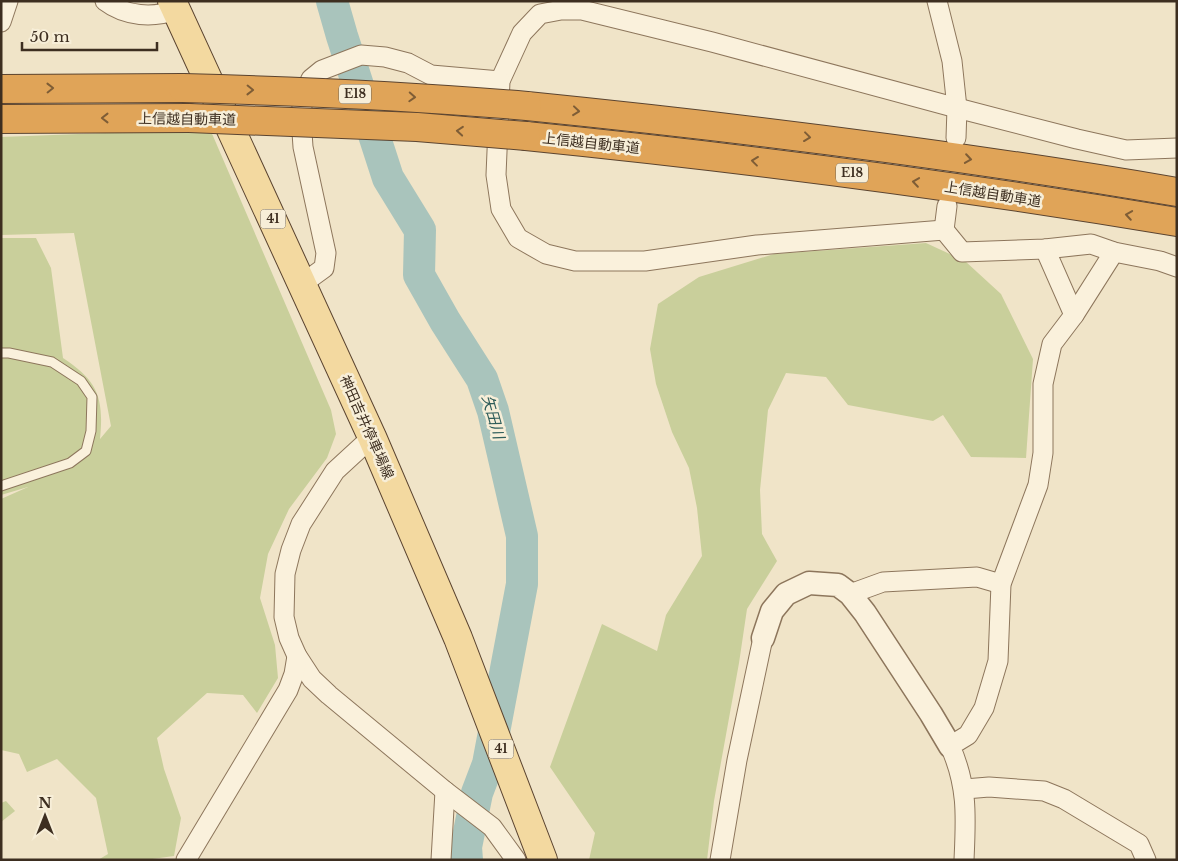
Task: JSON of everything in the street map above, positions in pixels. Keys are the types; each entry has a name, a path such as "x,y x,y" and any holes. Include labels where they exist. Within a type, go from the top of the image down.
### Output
{"highway":[{"name":"E18","path":"1,89 183,88 298,91 373,94 527,106 730,127 862,144 1177,192"},
{"name":"上信越自動車道","path":"1,119 189,118 416,127 526,136 706,155 847,173 972,190 1177,222"}],"main road":[{"name":"神田吉井停車場線","path":"175,5 372,437 458,638 543,860"}],"street":[{"path":"1,22 8,1"},
{"path":"105,1 113,7 138,15 154,16 175,5"},
{"path":"937,1 952,61 957,108 956,138"},
{"path":"944,230 756,245 645,261 575,261 546,254 518,238 501,209 496,175 500,81 522,33 540,14 561,10 582,10 604,14 957,108 1126,150 1177,148"},
{"path":"302,284 324,268 326,252 303,147 303,96 311,79 322,70 361,56 385,57 408,63 431,75 500,81"},
{"path":"947,206 944,230 962,252 1045,249 1091,244 1114,252 1177,267"},
{"path":"1045,249 1074,315"},
{"path":"950,746 968,735 984,708 998,661 1001,584 1038,485 1043,452 1043,384 1052,344 1074,315 1114,252"},
{"path":"372,437 335,471 301,524 291,550 285,574 284,617 289,638 297,656 312,679 445,791 492,827 516,860"},
{"path":"850,594 883,582 977,577 1001,584"},
{"path":"720,860 737,760 763,638 772,611 786,594 808,583 838,585 850,594 865,612 950,746 959,766 964,789 966,821 964,860"},
{"path":"186,860 288,690 294,674 297,656"},
{"path":"964,789 989,788 1044,791 1064,798 1139,844 1146,860"},
{"path":"440,860 445,791"}],"lane":[{"path":"1,352 9,352 52,362 81,381 92,397 91,431 86,451 70,463 1,486"}],"green space":[{"path":"210,129 331,410 336,434 327,458 289,509 268,554 260,598 275,645 278,678 257,713 243,695 207,693 157,738 164,769 181,818 174,856 145,860 98,860 108,854 96,798 57,759 27,772 19,754 1,750 1,499 28,487 1,495 1,238 36,238 51,268 63,358 84,375 96,392 101,412 100,439 111,426 74,233 1,235 1,137"},
{"path":"926,243 965,261 1001,294 1033,359 1026,458 971,457 943,415 933,421 848,405 826,377 786,373 768,410 760,490 762,534 777,561 747,609 714,801 707,860 589,860 595,833 550,767 602,624 657,651 666,615 702,556 697,508 689,468 672,432 656,384 650,349 658,304 699,277 774,254"},
{"path":"6,801 15,811 1,822 1,803"}],"waterway":[{"name":"矢田川","path":"332,1 388,178 420,230 419,275 445,321 482,379 493,411 522,536 522,584 488,764 477,793 466,847 467,860"}]}
